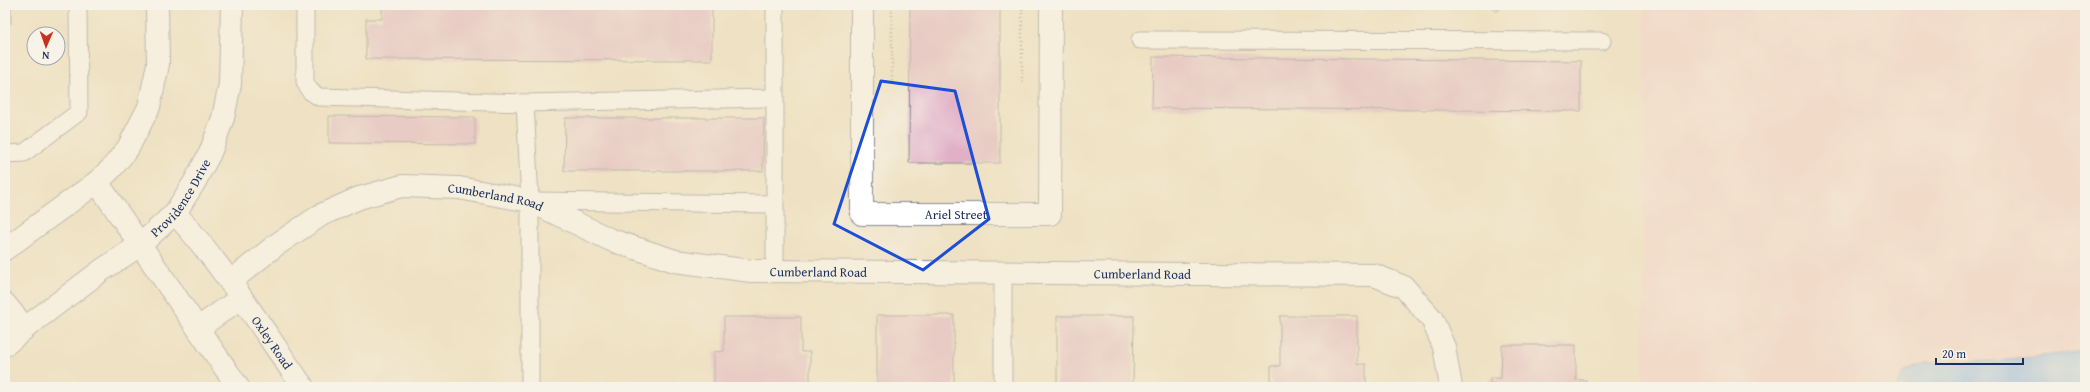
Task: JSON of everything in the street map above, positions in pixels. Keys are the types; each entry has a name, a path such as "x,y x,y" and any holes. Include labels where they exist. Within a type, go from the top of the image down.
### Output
{"street":[{"path":"5,248 97,182 111,169 128,148 149,107 158,64 158,5"},
{"name":"Providence Drive","path":"5,345 24,328 102,270 140,245 175,213 194,183 210,153 223,118 230,84 232,5"},
{"name":"Ariel Street","path":"862,5 862,214 1050,214 1051,5"},
{"path":"97,182 238,387"},
{"name":"Cumberland Road","path":"235,290 276,245 321,215 359,198 402,186 459,188 530,201 611,240 675,262 751,271 1003,274 1374,275 1404,287 1432,319 1444,347 1451,387"},
{"name":"Oxley Road","path":"175,213 195,235 303,387"},
{"path":"198,328 235,290"},
{"path":"5,304 24,328"}],"lane":[{"path":"5,154 24,153 78,112 78,5"},
{"path":"305,5 305,82 310,91 319,97 525,103 775,98"},
{"path":"775,5 775,271"},
{"path":"1140,40 1602,42"},
{"path":"525,103 530,201 530,387"},
{"path":"530,201 774,204"},
{"path":"1003,274 1003,387"}],"highlighted area":[{"path":"881,81 955,91 989,219 923,270 834,224"}],"shaded area":[{"path":"1645,5 2085,5 2085,387 1643,387"}],"water":[{"path":"2085,351 2085,387 1897,387 1903,373 1926,363 2000,361"}],"building":[{"path":"5,5 11,5 11,23 5,23"},
{"path":"382,5 712,5 712,60 366,59 366,19 382,19"},
{"path":"910,5 1000,5 1000,163 909,163"},
{"path":"1232,5 1243,5 1238,10"},
{"path":"1490,5 1503,5 1496,12"},
{"path":"1153,57 1581,61 1581,111 1152,108"},
{"path":"329,116 475,117 475,144 329,143"},
{"path":"565,118 764,118 763,171 564,171"},
{"path":"877,315 954,315 954,387 877,387"},
{"path":"1057,316 1134,316 1133,387 1057,387"},
{"path":"1280,316 1357,316 1357,364 1366,364 1366,387 1271,387 1271,366 1280,366"},
{"path":"724,317 801,317 801,352 810,352 810,387 714,387 714,352 724,351"},
{"path":"1502,345 1576,345 1576,380 1586,380 1586,387 1490,387 1490,378 1501,378"}]}
